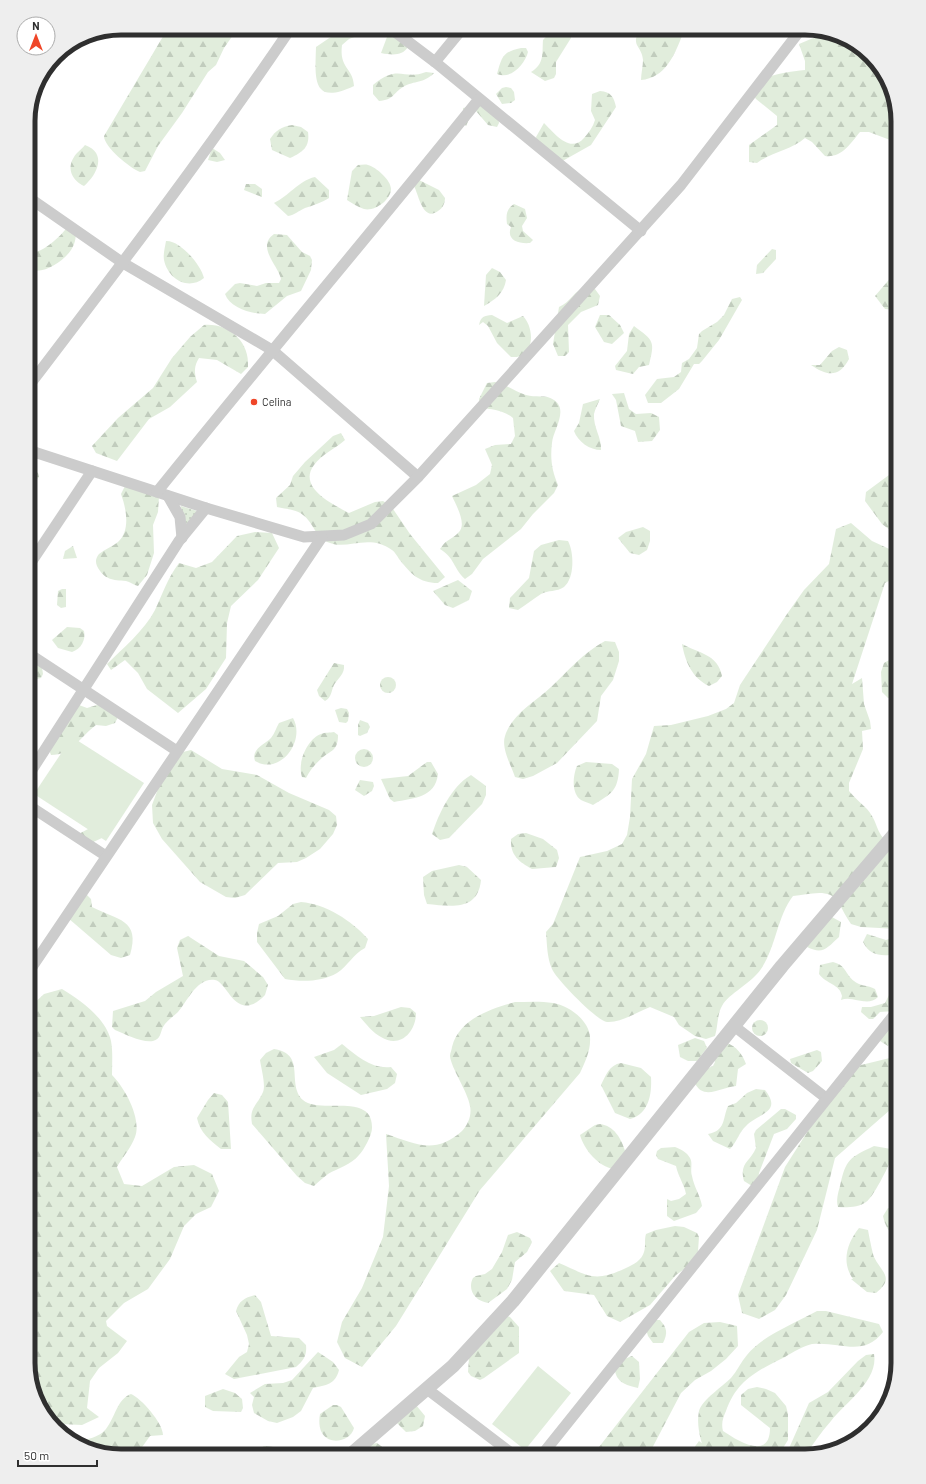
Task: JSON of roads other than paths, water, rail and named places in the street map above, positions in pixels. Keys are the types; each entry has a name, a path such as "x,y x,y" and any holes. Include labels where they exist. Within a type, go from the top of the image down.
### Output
{"street":[{"path":"35,378 123,263 252,86 286,35"},
{"path":"399,35 641,231"},
{"path":"434,62 458,35"},
{"path":"35,452 206,508 304,537 322,537 344,534 371,524 418,478 641,231 681,185 797,35"},
{"path":"162,494 272,350 399,199 479,99"},
{"path":"35,202 123,263 272,350 418,478"},
{"path":"35,556 92,471"},
{"path":"162,494 180,518 182,538"},
{"path":"35,765 182,538 206,508"},
{"path":"35,956 106,856 322,537"},
{"path":"35,658 177,751"},
{"path":"35,810 106,856"},
{"path":"357,1449 453,1366 513,1300 641,1139 787,960 891,839"},
{"path":"547,1449 891,1019"},
{"path":"734,1026 826,1098"},
{"path":"427,1389 506,1449"}],"place":[{"name":"Celina","path":"254,402"}]}
